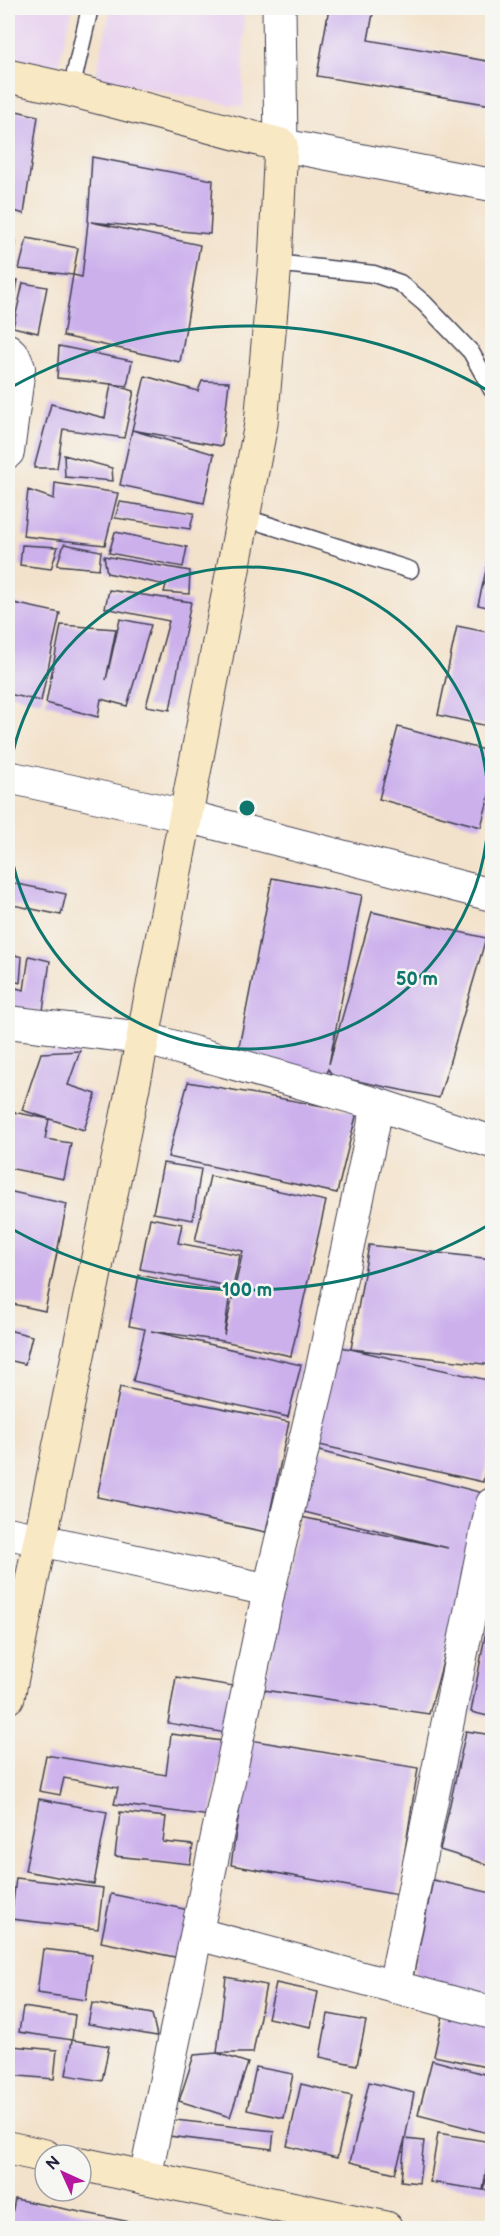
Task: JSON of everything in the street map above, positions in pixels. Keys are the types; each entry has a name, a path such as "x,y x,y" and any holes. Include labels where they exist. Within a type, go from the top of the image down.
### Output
{"main road":[{"path":"8,76 71,90 281,145 275,263 261,424 143,1038 8,1696"},
{"path":"8,2148 33,2153"},
{"path":"93,2167 386,2229"}],"street":[{"path":"279,8 281,145 492,185"},
{"path":"8,350 14,356 19,369 8,452"},
{"path":"8,777 186,816 492,895"},
{"path":"8,1022 143,1038 375,1104 492,1142"},
{"path":"145,2178 269,1590 319,1382 374,1127 375,1104"},
{"path":"394,1987 492,1504"},
{"path":"8,1533 269,1590"},
{"path":"198,1934 492,2013"}],"lane":[{"path":"71,90 90,8"},
{"path":"275,263 374,274 400,283 424,303 471,352 492,390"},
{"path":"243,517 410,570"}],"shaded area":[{"path":"8,8 73,8 56,73 8,62"},
{"path":"111,8 244,8 243,107 95,79"}],"building":[{"path":"329,8 374,8 368,40 492,62 492,105 317,76"},
{"path":"8,109 38,116 24,214 8,209"},
{"path":"92,157 213,180 210,234 91,222 200,245 180,362 63,336 73,275 82,277"},
{"path":"8,238 16,241 12,276 8,275"},
{"path":"27,238 78,248 73,275 19,269"},
{"path":"18,280 9,326 8,326 8,282"},
{"path":"23,283 47,287 38,333 13,327"},
{"path":"59,346 132,361 127,386 57,378"},
{"path":"145,376 198,391 202,381 229,382 222,446 132,430"},
{"path":"111,384 134,391 124,438 63,429 57,468 34,468 51,404 105,418"},
{"path":"132,430 214,454 204,503 120,485"},
{"path":"64,455 112,468 113,481 65,477"},
{"path":"55,483 118,493 105,545 23,536 28,490 54,499"},
{"path":"120,502 194,513 190,529 115,518"},
{"path":"115,532 187,547 183,567 109,553"},
{"path":"64,544 101,551 99,569 57,565"},
{"path":"492,544 492,608 478,605"},
{"path":"22,545 58,547 51,569 20,565"},
{"path":"104,556 190,571 189,594 164,592 166,585 107,573"},
{"path":"109,590 191,602 170,710 146,706 169,621 105,608"},
{"path":"9,602 60,613 41,701 8,694"},
{"path":"120,619 151,625 127,706 101,699 98,717 46,703 61,625 116,629 106,680"},
{"path":"457,626 492,633 492,727 438,715"},
{"path":"398,727 492,752 492,784 481,827 379,799"},
{"path":"272,878 362,895 329,1064 372,912 486,938 439,1098 333,1076 328,1069 327,1075 237,1057"},
{"path":"8,882 66,894 61,915 8,904"},
{"path":"8,953 22,957 20,983 8,979"},
{"path":"29,956 50,961 43,1011 8,1008 8,986 24,990"},
{"path":"80,1051 68,1085 96,1094 84,1130 22,1110 41,1053"},
{"path":"188,1082 357,1112 337,1193 168,1157"},
{"path":"8,1111 49,1119 45,1139 71,1143 64,1179 8,1168"},
{"path":"163,1163 201,1169 193,1220 153,1213"},
{"path":"210,1176 326,1201 291,1356 223,1341 151,1331 301,1365 288,1417 133,1381 145,1329 129,1326 139,1275 230,1292 224,1335 243,1251 195,1241"},
{"path":"8,1191 67,1204 45,1311 8,1303"},
{"path":"150,1218 182,1224 178,1243 240,1255 233,1287 140,1269"},
{"path":"369,1245 492,1259 492,1365 351,1349"},
{"path":"8,1330 32,1336 25,1364 8,1360"},
{"path":"337,1346 492,1381 492,1438 483,1482 315,1444"},
{"path":"120,1387 289,1422 266,1532 97,1497"},
{"path":"315,1450 483,1493 472,1554 429,1714 264,1690 301,1517 448,1548 300,1511"},
{"path":"492,1603 492,1717 471,1712"},
{"path":"176,1677 234,1686 226,1733 168,1723"},
{"path":"466,1731 492,1735 492,1866 440,1850"},
{"path":"171,1734 222,1741 211,1816 114,1804 118,1788 64,1778 60,1795 39,1791 46,1755 166,1775"},
{"path":"250,1740 418,1768 398,1895 231,1865"},
{"path":"39,1799 107,1812 94,1884 25,1871"},
{"path":"120,1812 166,1817 163,1842 193,1845 190,1864 115,1856"},
{"path":"16,1878 103,1888 98,1929 11,1919"},
{"path":"433,1880 492,1893 492,1997 413,1977"},
{"path":"111,1894 189,1910 180,1958 101,1942"},
{"path":"43,1949 92,1955 86,2000 37,1993"},
{"path":"226,1977 266,1985 253,2053 217,2053"},
{"path":"276,1983 318,1992 311,2027 268,2018"},
{"path":"92,2003 152,2014 157,2036 88,2024"},
{"path":"23,2007 75,2015 72,2040 19,2032"},
{"path":"328,2014 366,2021 357,2065 320,2057"},
{"path":"443,2015 492,2026 486,2067 434,2056"},
{"path":"72,2040 109,2046 102,2081 66,2075"},
{"path":"11,2046 57,2050 54,2079 8,2075"},
{"path":"217,2053 248,2063 230,2117 179,2101 194,2055"},
{"path":"432,2060 492,2076 492,2134 418,2115"},
{"path":"256,2067 293,2074 284,2118 247,2110"},
{"path":"369,2082 414,2093 405,2139 395,2173 350,2162"},
{"path":"301,2084 352,2096 337,2158 287,2146"},
{"path":"175,2120 274,2131 272,2149 169,2136"},
{"path":"438,2133 491,2142 483,2190 430,2182"},
{"path":"405,2139 424,2141 419,2183 401,2181"},
{"path":"492,2162 492,2192 483,2190"},
{"path":"15,2199 156,2227 156,2228 9,2228"}]}
